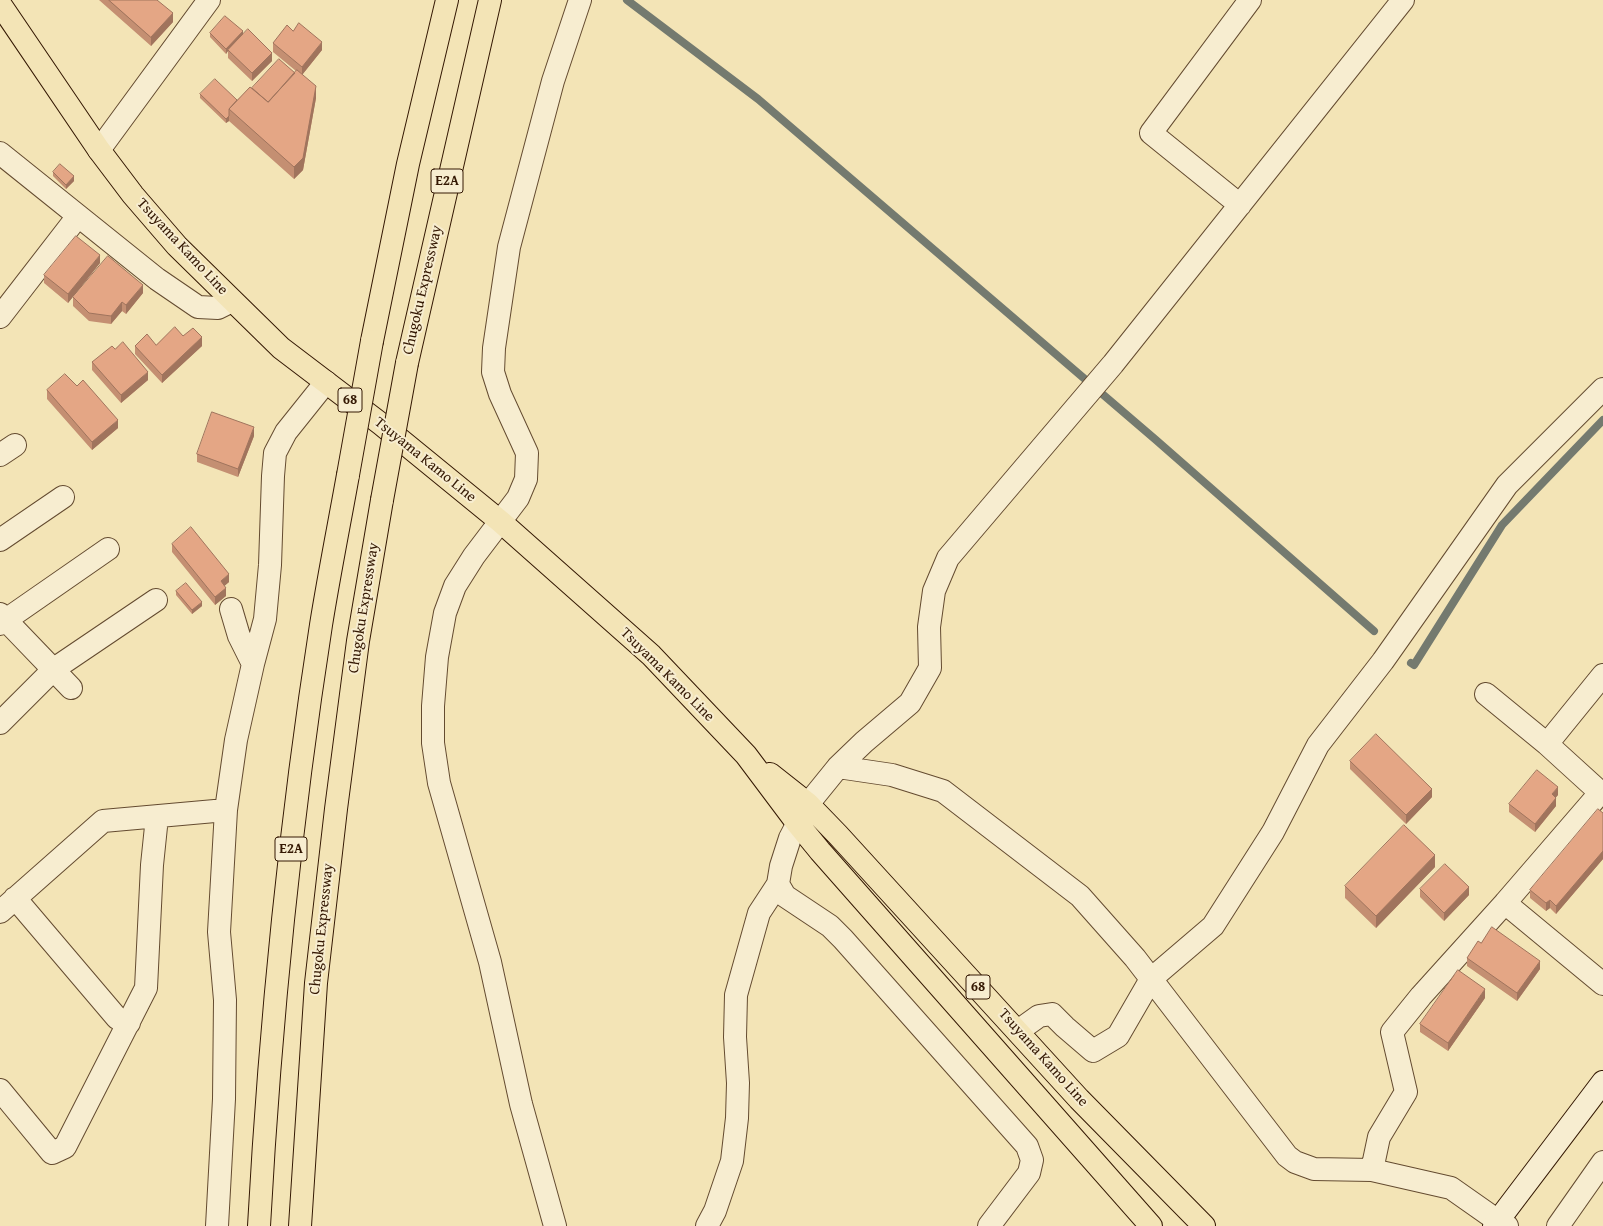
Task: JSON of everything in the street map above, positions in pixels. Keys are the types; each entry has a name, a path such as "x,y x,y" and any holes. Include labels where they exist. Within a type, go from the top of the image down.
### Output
{"main road":[{"name":"E2A","path":"258,1226 276,986 297,800 321,624 372,341 408,164 447,0"},
{"name":"Chugoku Expressway","path":"300,1226 316,983 336,809 356,656 407,363 446,186 490,0"},
{"name":"Tsuyama Kamo Line","path":"0,4 99,150 133,195 177,246 281,348 381,424 500,522 651,654 746,755 820,851 1151,1226"},
{"name":"Tsuyama Kamo Line","path":"746,755 808,804 1018,1030 1079,1099 1204,1226"}],"street":[{"path":"99,150 208,0"},
{"path":"555,1226 522,1104 490,962 439,783 433,743 433,706 438,657 445,613 455,586 474,556 518,498 526,480 527,453 500,394 493,372 494,348 509,247 553,81 580,0"},
{"path":"1240,205 1151,133 1250,0"},
{"path":"707,1226 715,1211 732,1161 738,1083 735,1037 736,995 759,913 778,884 781,866 790,838 797,823 808,804 838,767 864,742 910,703 930,668 929,627 934,591 948,558 1112,364 1403,0"},
{"path":"0,153 157,279 198,307 218,308 232,301"},
{"path":"0,317 78,216"},
{"path":"217,1226 224,1099 225,1000 219,932 226,810 236,740 265,619 270,564 272,476 275,453 286,432 326,382"},
{"path":"1018,1030 1039,1016 1052,1014 1093,1051 1118,1036 1151,979 1213,926 1273,832 1318,746 1383,661 1507,485 1603,389"},
{"path":"0,540 63,497"},
{"path":"71,688 54,669 2,619 108,549"},
{"path":"0,723 54,669 156,600"},
{"path":"231,609 239,636 253,664"},
{"path":"1546,744 1603,675"},
{"path":"1372,1170 1379,1137 1406,1092 1392,1032 1421,996 1601,794 1546,744 1486,694"},
{"path":"838,767 892,775 943,791 1080,896 1135,958 1287,1156 1295,1162 1314,1169 1372,1170 1451,1188 1500,1224 1552,1149 1603,1082"},
{"path":"129,1023 117,1018 8,905 103,821 226,810"},
{"path":"0,1090 52,1153 65,1147 146,988 152,865 157,817"},
{"path":"778,884 785,896 830,926 843,939 1027,1146 1032,1160 1029,1173 988,1226"},
{"path":"1505,903 1603,984"},
{"path":"1558,1226 1603,1162"}],"building":[{"path":"109,0 157,0 173,13 151,37"},
{"path":"225,16 243,31 226,49 210,33"},
{"path":"299,23 322,42 302,67 273,43 287,25 293,31"},
{"path":"248,29 272,53 252,73 228,50"},
{"path":"279,59 295,73 268,102 252,88"},
{"path":"297,70 316,86 303,158 294,167 229,109 250,87 268,102"},
{"path":"215,79 237,100 229,109 229,116 226,119 200,94"},
{"path":"60,164 74,176 66,185 53,172"},
{"path":"76,236 100,255 68,294 44,275"},
{"path":"108,256 143,285 126,305 122,302 111,316 89,313 73,297"},
{"path":"175,327 183,336 193,328 202,337 162,375 135,346 147,334 156,345"},
{"path":"123,342 148,372 121,395 92,362 112,346 115,349"},
{"path":"65,374 77,386 83,380 118,420 92,442 47,390"},
{"path":"212,412 254,427 238,469 197,454"},
{"path":"191,527 229,574 221,581 226,588 215,597 172,544"},
{"path":"186,583 202,602 192,610 176,591"},
{"path":"1376,734 1432,789 1406,815 1350,761"},
{"path":"1537,770 1558,787 1552,794 1556,798 1535,824 1509,804"},
{"path":"1598,809 1603,813 1603,851 1556,906 1550,900 1546,903 1530,890"},
{"path":"1404,825 1435,855 1376,916 1345,886"},
{"path":"1445,864 1469,887 1444,913 1420,889"},
{"path":"1492,927 1540,961 1517,993 1467,958 1478,941 1481,943"},
{"path":"1458,970 1485,989 1448,1043 1420,1024"}],"waterway":[{"path":"627,0 758,99 1156,440 1374,631"},
{"path":"1411,663 1414,665 1502,525 1603,420"}]}
